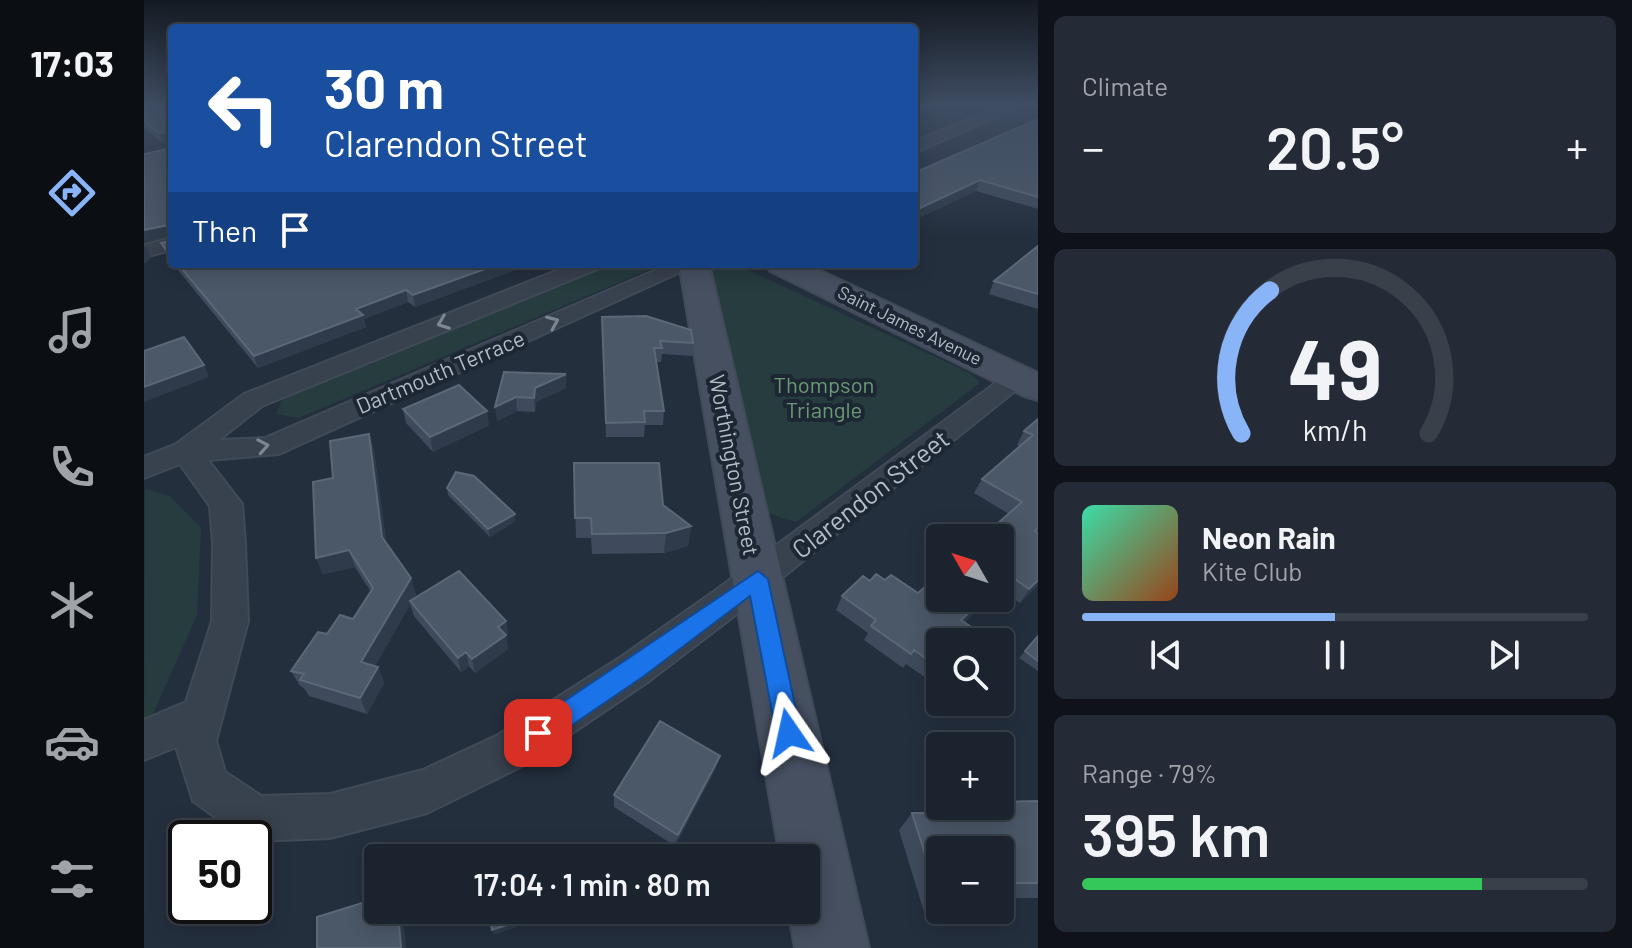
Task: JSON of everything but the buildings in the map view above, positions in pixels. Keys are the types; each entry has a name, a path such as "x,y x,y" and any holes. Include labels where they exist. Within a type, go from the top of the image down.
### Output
{"main road":[{"name":"Worthington Street","path":"692,268 832,948"},
{"name":"Saint James Avenue","path":"790,268 1031,376"}],"street":[{"path":"144,251 168,245"},
{"name":"Dartmouth Terrace","path":"144,468 186,451 253,400 583,268"},
{"name":"Dartmouth Terrace","path":"186,451 269,447 682,268"},
{"name":"Clarendon Street","path":"186,451 226,504 229,543 230,621 195,741 208,786 255,819 330,816 427,791 513,749 635,669 1031,376"},
{"path":"144,740 200,716"}],"green space":[{"path":"597,268 653,268 299,418 276,414 284,395"},
{"name":"Thompson Triangle","path":"744,268 972,374 980,383 796,522 767,513 711,271"},
{"path":"145,489 170,496 201,528 197,615 144,734"}],"route":[{"path":"538,733 635,669 758,579 789,733"}]}
